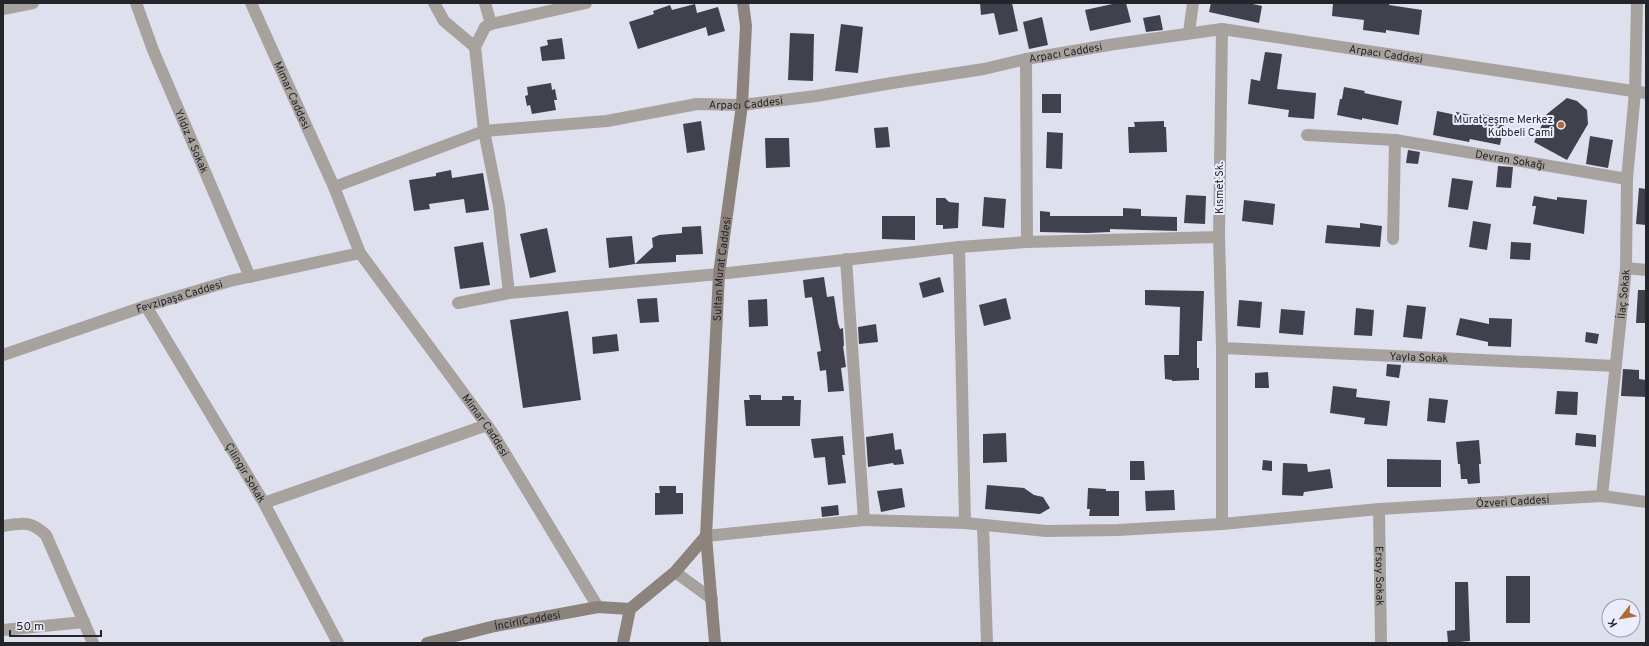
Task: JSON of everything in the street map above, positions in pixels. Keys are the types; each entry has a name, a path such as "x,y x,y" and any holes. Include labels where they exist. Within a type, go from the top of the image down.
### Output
{"main road":[{"name":"Sultan Murat Caddesi","path":"712,600 706,536 719,274 742,105 746,26 743,3"},
{"path":"623,643 630,609 675,572 706,536"},
{"path":"712,600 715,643"},
{"name":"İncirliCaddesi","path":"427,643 495,626 598,607 630,609"}],"street":[{"path":"3,9 33,3"},
{"name":"Yıldız 4 Sokak","path":"136,3 153,50 250,277"},
{"name":"Mimar Caddesi","path":"251,3 334,187 360,253 487,425 598,607"},
{"path":"434,3 444,21 475,47"},
{"path":"485,3 491,24"},
{"path":"509,293 498,206 484,131 475,47 485,27 491,24 586,3"},
{"path":"1189,32 1193,3"},
{"name":"İlaç Sokak","path":"1602,496 1626,268 1627,179 1641,92 1637,3"},
{"name":"Arpacı Caddesi","path":"334,187 484,131 607,121 696,104 742,105 816,96 892,82 984,69 1026,59 1189,32 1222,28 1641,92"},
{"name":"Kısmet Sk.","path":"1222,28 1219,237 1222,348 1222,524"},
{"path":"1026,59 1027,242"},
{"name":"Devran Sokağı","path":"1307,135 1395,140 1627,179"},
{"path":"1393,239 1395,140"},
{"path":"458,303 509,293 719,274 959,247 1027,242 1219,237"},
{"path":"959,247 965,523"},
{"name":"Fevzipaşa Caddesi","path":"3,355 146,306 230,281 360,253"},
{"path":"846,259 864,520"},
{"path":"1626,268 1646,270"},
{"name":"Çilingir Sokak","path":"146,306 264,503 338,643"},
{"name":"Yayla Sokak","path":"1222,348 1616,366"},
{"path":"264,503 487,425"},
{"name":"Özveri Caddesi","path":"706,536 864,520 965,523 1046,532 1118,530 1222,524 1379,509 1602,496 1646,502"},
{"name":"Ersoy Sokak","path":"1379,509 1381,643"},
{"path":"3,526 28,523 37,526 46,535 93,643"},
{"path":"983,525 987,643"},
{"path":"675,572 712,600"},
{"path":"3,630 84,622"}],"building":[{"path":"980,3 1012,3 1018,31 999,35 994,13 981,15"},
{"path":"1117,3 1126,3 1131,22 1090,31 1085,10"},
{"path":"1211,3 1248,3 1262,6 1259,23 1209,12"},
{"path":"1333,3 1390,3 1389,5 1422,10 1419,35 1386,30 1386,33 1363,30 1364,20 1332,16"},
{"path":"695,4 697,13 718,7 725,31 708,36 706,27 638,49 629,22 654,14 653,11 670,5 672,10"},
{"path":"1160,15 1163,30 1146,32 1143,18"},
{"path":"1042,17 1048,45 1029,49 1023,22"},
{"path":"841,24 863,27 858,73 835,71"},
{"path":"790,33 814,34 813,81 788,80"},
{"path":"562,38 565,59 542,61 540,47 548,45 547,40"},
{"path":"1265,52 1282,54 1277,89 1316,93 1314,119 1288,117 1289,110 1248,104 1251,79 1260,81"},
{"path":"551,83 552,90 555,89 557,100 554,100 556,110 532,114 530,105 527,106 525,96 528,95 527,87"},
{"path":"1344,87 1402,101 1398,125 1337,115"},
{"path":"1042,94 1061,94 1061,113 1042,113"},
{"path":"1567,98 1577,101 1587,110 1588,124 1567,160 1534,142 1547,114"},
{"path":"1437,111 1456,115 1456,112 1480,117 1481,114 1505,119 1500,145 1470,139 1469,142 1433,135"},
{"path":"701,121 705,150 687,153 683,124"},
{"path":"1164,121 1164,127 1166,127 1167,152 1129,153 1128,127 1135,127 1134,122"},
{"path":"888,127 890,147 876,148 874,128"},
{"path":"1047,132 1063,133 1062,169 1046,168"},
{"path":"1590,136 1613,140 1608,168 1586,164"},
{"path":"765,138 789,138 790,167 766,168"},
{"path":"1408,150 1420,152 1418,164 1406,163"},
{"path":"1498,166 1513,167 1511,188 1496,187"},
{"path":"451,170 452,178 483,173 489,210 466,213 464,199 429,204 430,209 414,211 409,180 436,176 436,173"},
{"path":"1452,178 1473,181 1468,210 1448,207"},
{"path":"1639,188 1646,189 1646,225 1636,224"},
{"path":"1186,195 1206,196 1205,224 1184,223"},
{"path":"1534,196 1557,200 1557,197 1587,200 1584,234 1533,224 1536,206 1532,206"},
{"path":"984,197 1006,199 1004,228 982,226"},
{"path":"936,198 945,198 949,202 959,203 958,228 943,229 943,225 936,225"},
{"path":"1244,200 1275,204 1273,225 1242,221"},
{"path":"1123,208 1141,209 1141,216 1177,217 1177,231 1110,229 1110,232 1087,233 1040,232 1040,211 1050,212 1050,216 1123,216"},
{"path":"882,216 915,216 915,240 882,239"},
{"path":"1473,221 1491,224 1487,250 1469,247"},
{"path":"1360,223 1382,226 1380,247 1325,243 1327,225 1360,228"},
{"path":"701,226 703,254 676,255 676,262 635,264 653,247 652,238 659,235 682,233 682,227"},
{"path":"547,228 556,272 530,278 520,234"},
{"path":"632,236 635,264 609,268 606,238"},
{"path":"483,242 490,285 460,289 454,247"},
{"path":"1511,242 1531,243 1530,260 1510,259"},
{"path":"824,277 827,297 834,296 838,323 840,329 843,328 843,346 846,367 841,368 844,391 828,392 826,370 820,371 817,352 821,351 812,297 805,298 803,280"},
{"path":"940,277 944,292 923,298 919,283"},
{"path":"1145,290 1204,291 1202,341 1197,341 1197,368 1199,368 1199,380 1172,381 1165,379 1164,355 1179,355 1180,307 1145,305"},
{"path":"1638,290 1646,290 1646,323 1636,323"},
{"path":"657,298 659,322 640,323 637,299"},
{"path":"1006,298 1011,319 984,326 979,305"},
{"path":"767,299 768,326 749,327 748,300"},
{"path":"1239,300 1262,302 1260,328 1237,326"},
{"path":"1407,305 1426,307 1422,339 1403,337"},
{"path":"1356,308 1374,310 1372,336 1354,335"},
{"path":"1281,309 1305,311 1303,335 1279,333"},
{"path":"568,311 581,400 523,408 510,320"},
{"path":"1460,318 1489,324 1489,318 1512,319 1511,347 1488,346 1488,342 1456,335"},
{"path":"876,324 878,342 859,344 858,327"},
{"path":"1586,332 1599,334 1597,344 1585,342"},
{"path":"617,334 619,351 593,354 592,337"},
{"path":"1387,364 1401,365 1399,378 1386,376"},
{"path":"1623,369 1639,370 1639,379 1646,380 1646,397 1621,396"},
{"path":"1268,372 1269,388 1255,388 1255,373"},
{"path":"1333,386 1357,389 1356,397 1390,401 1387,426 1364,424 1365,418 1330,413"},
{"path":"1557,391 1578,392 1577,415 1555,414"},
{"path":"749,395 761,395 761,400 782,400 782,396 794,396 794,400 801,400 800,426 746,426 744,400 750,400"},
{"path":"1429,398 1448,400 1445,423 1427,421"},
{"path":"893,433 895,450 901,449 904,464 894,465 893,463 868,467 866,437"},
{"path":"1006,433 1007,462 983,463 983,434"},
{"path":"1576,433 1596,435 1596,447 1575,445"},
{"path":"843,436 845,455 842,455 846,483 828,485 825,457 814,458 811,439"},
{"path":"1479,440 1481,464 1479,464 1480,483 1468,484 1467,479 1461,479 1456,442"},
{"path":"1387,459 1441,460 1441,487 1387,487"},
{"path":"1263,460 1272,461 1272,471 1262,470"},
{"path":"1130,461 1144,461 1145,480 1130,480"},
{"path":"1283,463 1307,464 1308,472 1330,469 1333,488 1304,492 1303,496 1282,495"},
{"path":"987,485 1024,488 1034,495 1043,497 1050,508 1040,514 985,509"},
{"path":"659,486 676,486 676,493 683,493 683,514 655,515 655,493 660,493"},
{"path":"902,488 905,507 881,512 877,491"},
{"path":"1088,488 1106,489 1106,491 1119,491 1119,516 1089,516 1090,509 1087,509"},
{"path":"1174,490 1175,510 1146,511 1145,491"},
{"path":"838,505 839,515 822,517 821,507"},
{"path":"1506,576 1530,576 1530,623 1506,623"},
{"path":"1455,582 1468,582 1470,641 1448,643 1447,631 1455,630"}],"place":[{"name":"Muratçeşme Merkez Kubbeli Cami","path":"1561,125"}]}
